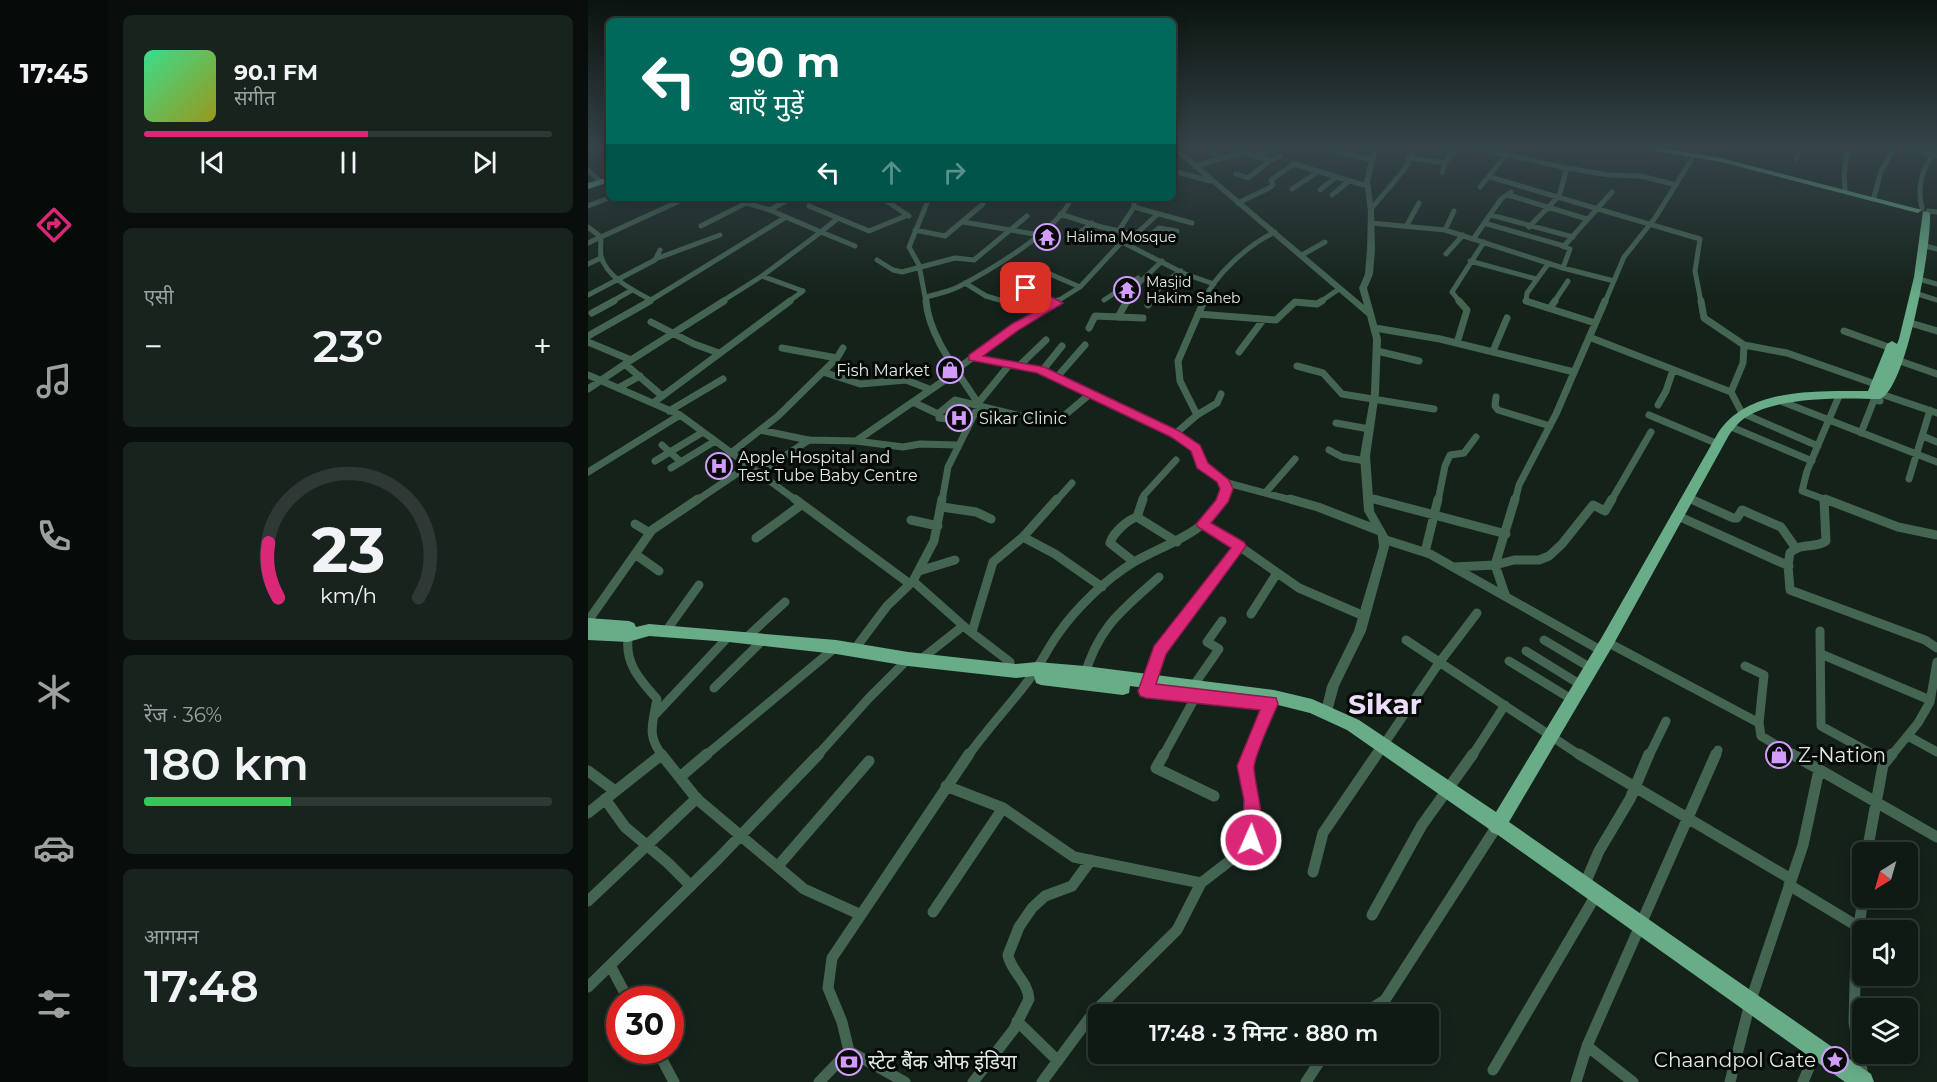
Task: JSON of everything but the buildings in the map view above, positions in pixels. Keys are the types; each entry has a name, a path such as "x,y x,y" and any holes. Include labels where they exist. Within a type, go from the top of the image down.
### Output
{"main road":[{"path":"1871,196 1926,211"},
{"path":"1874,197 1926,211"},
{"path":"1878,392 1897,360 1919,279 1926,246 1928,223 1926,211"},
{"path":"1878,392 1926,211"},
{"path":"1497,826 1604,647 1730,426 1742,413 1783,402 1878,392"},
{"path":"588,622 629,631"},
{"path":"588,634 649,630 764,639 914,659 1024,670 1270,704 1298,703"},
{"path":"1192,693 1274,697 1327,711 1448,789 1497,826 1863,1082"}],"street":[{"path":"1230,196 1275,232 1371,315"},
{"path":"1238,203 1250,196"},
{"path":"1327,711 1333,686 1360,631 1384,547 1382,535 1369,512 1366,462 1377,351 1375,328 1363,288 1369,274 1371,209 1369,196"},
{"path":"1371,209 1382,196"},
{"path":"1474,238 1506,196"},
{"path":"1513,196 1587,219"},
{"path":"1523,234 1546,207 1558,196"},
{"path":"1561,196 1700,239 1695,255 1694,274 1702,301 1704,318 1744,345 1786,352 1878,392 1934,412 1909,478"},
{"path":"1562,246 1573,237 1608,196"},
{"path":"1506,597 1495,565 1519,485 1550,426 1624,257 1651,224 1669,196"},
{"path":"1919,196 1926,211"},
{"path":"588,206 606,199"},
{"path":"588,243 679,201"},
{"path":"770,210 786,201"},
{"path":"887,201 908,214 916,226 945,236 983,204"},
{"path":"928,201 909,247 919,267 927,313 942,346 979,403"},
{"path":"926,297 965,283 1040,235 1068,207 1070,201"},
{"path":"1119,230 1134,207 1134,201"},
{"path":"701,226 746,203 770,210 855,246"},
{"path":"1407,225 1419,203"},
{"path":"808,206 868,231 908,214"},
{"path":"1134,207 1192,223"},
{"path":"1445,230 1454,211"},
{"path":"1060,214 1161,240"},
{"path":"856,441 1016,327 1058,303 1080,287 1122,242 1158,214"},
{"path":"1491,215 1573,237"},
{"path":"877,260 897,271 955,258 976,259 1027,216"},
{"path":"588,336 786,217"},
{"path":"588,389 762,276 838,218"},
{"path":"963,222 1040,235"},
{"path":"1070,241 1092,223"},
{"path":"1371,223 1445,230 1548,264 1614,281"},
{"path":"1484,223 1570,249 1563,268"},
{"path":"588,227 601,237"},
{"path":"1148,237 1159,228 1177,231"},
{"path":"1197,415 1180,381 1178,361 1198,314 1214,284 1236,260 1275,232"},
{"path":"588,295 658,258 674,254 720,235"},
{"path":"1446,254 1462,235"},
{"path":"601,237 601,258 617,279 651,300"},
{"path":"1122,242 1188,275 1214,284"},
{"path":"1302,255 1325,242"},
{"path":"1457,343 1467,310 1452,292 1484,242"},
{"path":"1926,246 1937,249"},
{"path":"658,258 660,250"},
{"path":"588,264 601,258"},
{"path":"1118,317 1132,291 1162,261"},
{"path":"1470,261 1536,279"},
{"path":"1548,264 1527,293 1526,301 1595,324"},
{"path":"1043,271 1080,287"},
{"path":"1148,305 1162,284 1181,271"},
{"path":"1104,300 1149,273"},
{"path":"652,403 803,291 762,276"},
{"path":"1919,279 1937,284"},
{"path":"1010,281 1058,303"},
{"path":"1550,308 1568,281"},
{"path":"965,283 986,296 1003,302"},
{"path":"1198,314 1276,320 1295,302 1317,304 1339,289"},
{"path":"592,313 632,290"},
{"path":"1915,293 1937,300"},
{"path":"1089,328 1094,316 1143,318"},
{"path":"1493,351 1507,318"},
{"path":"1239,352 1263,320"},
{"path":"651,322 719,353"},
{"path":"1907,322 1937,331"},
{"path":"1375,328 1457,343 1574,372"},
{"path":"1844,331 1891,348"},
{"path":"1589,337 1731,392 1742,413 1818,446"},
{"path":"1019,366 1046,340"},
{"path":"588,342 628,362 661,395"},
{"path":"1057,377 1086,345"},
{"path":"1731,392 1743,363 1744,345"},
{"path":"1042,370 1062,346"},
{"path":"782,348 837,358"},
{"path":"730,453 760,430 823,372 843,348"},
{"path":"1377,351 1419,361"},
{"path":"973,357 1042,370 1175,434 1195,448 1202,460 1201,465 1224,482 1318,507 1425,552 1506,597 1660,674 1680,680 1759,723"},
{"path":"1897,360 1937,374"},
{"path":"854,650 887,606 912,583 919,571 934,541 942,507 942,490 957,445 979,403 1010,364"},
{"path":"1297,366 1323,373 1342,394 1434,409"},
{"path":"1658,405 1666,391 1673,370"},
{"path":"823,372 860,384 906,380 929,389"},
{"path":"588,375 680,415 801,505 912,583 963,626 1024,670"},
{"path":"618,388 640,376"},
{"path":"669,411 723,380"},
{"path":"1861,433 1878,392"},
{"path":"913,402 935,414 941,412 953,400 979,403 1046,423 1054,422 1090,394"},
{"path":"1175,434 1197,415 1216,403 1221,394"},
{"path":"1839,396 1802,491 1898,527 1937,535"},
{"path":"1496,397 1495,406 1498,410 1550,426"},
{"path":"1783,402 1937,462"},
{"path":"588,472 680,415"},
{"path":"1649,415 1718,444"},
{"path":"939,418 970,421"},
{"path":"1336,423 1369,429"},
{"path":"1730,426 1812,461"},
{"path":"760,430 809,440 856,441 903,447 920,444 957,445"},
{"path":"655,461 703,432"},
{"path":"1454,567 1495,565 1514,560 1539,560 1549,556 1562,544 1593,505 1605,510 1651,432"},
{"path":"1923,436 1937,442"},
{"path":"1425,552 1442,473 1448,458 1450,455 1464,453 1476,437"},
{"path":"759,473 809,440"},
{"path":"671,468 715,441"},
{"path":"662,445 681,462"},
{"path":"1329,450 1342,457 1366,462"},
{"path":"1266,492 1295,459"},
{"path":"1137,517 1144,495 1176,460"},
{"path":"588,622 650,533 748,466"},
{"path":"905,1082 849,1051 842,1022 828,988 832,958 859,914 991,724 1024,670 1102,587 1134,562 1177,542 1202,524 1222,502 1226,489 1224,482"},
{"path":"972,632 991,566 1023,537 1072,483"},
{"path":"1368,498 1433,513 1506,534"},
{"path":"1688,498 1733,519 1737,518 1742,510 1778,525 1795,547"},
{"path":"1824,500 1826,541 1818,546 1795,547 1788,556 1790,590 1925,640 1937,648"},
{"path":"756,538 801,505"},
{"path":"942,507 976,512 991,519"},
{"path":"1678,516 1789,566"},
{"path":"1137,517 1177,542"},
{"path":"1134,562 1112,546 1110,540 1131,519 1137,517"},
{"path":"911,520 938,526"},
{"path":"635,524 650,533"},
{"path":"1202,524 1239,546 1299,588 1364,616"},
{"path":"1023,537 1055,554 1102,587"},
{"path":"1148,686 1159,651 1239,546"},
{"path":"635,554 659,571"},
{"path":"919,571 955,560"},
{"path":"1251,614 1277,573"},
{"path":"1084,678 1089,656 1103,628 1159,577"},
{"path":"666,631 699,585"},
{"path":"746,638 785,602"},
{"path":"1313,872 1323,833 1439,663 1477,613"},
{"path":"1214,796 1156,768 1192,693 1219,649 1207,642 1222,621"},
{"path":"588,987 829,745 869,698 914,659 963,626"},
{"path":"629,631 626,657 635,675 657,699 651,732 654,745 662,755 697,798 804,889 859,914"},
{"path":"1820,631 1821,726 1885,761"},
{"path":"654,716 729,636"},
{"path":"714,688 764,639"},
{"path":"1406,640 1586,759 1790,882 1852,923"},
{"path":"1544,640 1591,668"},
{"path":"680,777 836,647"},
{"path":"1526,651 1581,685"},
{"path":"1821,654 1930,700"},
{"path":"1509,661 1573,700"},
{"path":"1869,842 1882,765 1918,723 1930,700 1935,683 1937,662"},
{"path":"1745,666 1764,675 1759,723 1761,736 1937,837"},
{"path":"1042,1082 1093,1013 1177,930 1201,884 1236,856 1251,840 1252,800 1245,766 1270,704"},
{"path":"1372,915 1406,852 1505,705"},
{"path":"1493,1070 1590,891 1599,851 1630,799 1634,786 1666,722"},
{"path":"1908,736 1937,752"},
{"path":"1576,1082 1587,1046 1718,750"},
{"path":"588,813 662,755"},
{"path":"778,866 869,761"},
{"path":"1730,1082 1750,1003 1803,845 1819,770"},
{"path":"588,771 615,791"},
{"path":"946,786 1003,808 1074,857 1201,884"},
{"path":"588,901 697,798"},
{"path":"605,799 625,827 691,886"},
{"path":"933,912 1003,808"},
{"path":"1379,1004 1385,1000 1497,826"},
{"path":"973,1082 1027,1007 1029,990 1009,962 1008,950 1035,904 1049,894 1074,884 1091,860"},
{"path":"1862,908 1856,950 1854,1022 1863,1082"},
{"path":"610,967 621,986"},
{"path":"1017,1021 1058,1060"},
{"path":"1587,1046 1633,1082"},
{"path":"1803,1082 1816,1050"},
{"path":"819,1082 849,1051"},
{"path":"664,1064 674,1082"},
{"path":"1306,1082 1318,1064"}],"place":[{"name":"Halima Mosque","path":"1047,237"},
{"name":"Masjid Hakim Saheb","path":"1127,290"},
{"name":"Fish Market","path":"950,370"},
{"name":"Sikar Clinic","path":"959,418"},
{"name":"Apple Hospital and Test Tube Baby Centre","path":"719,466"},
{"name":"Z-Nation","path":"1779,755"},
{"name":"Chaandpol Gate","path":"1835,1060"},
{"name":"स्टेट बेैंक ओफ इंडिया","path":"849,1062"}],"district":[{"name":"Sikar","path":"1385,704"}],"route":[{"path":"1026,288 1058,303 1016,327 973,357 1040,369 1175,434 1195,448 1202,460 1201,465 1223,480 1226,489 1222,502 1202,524 1239,546 1159,651 1146,691 1270,704 1245,766 1252,800 1251,840"}]}
